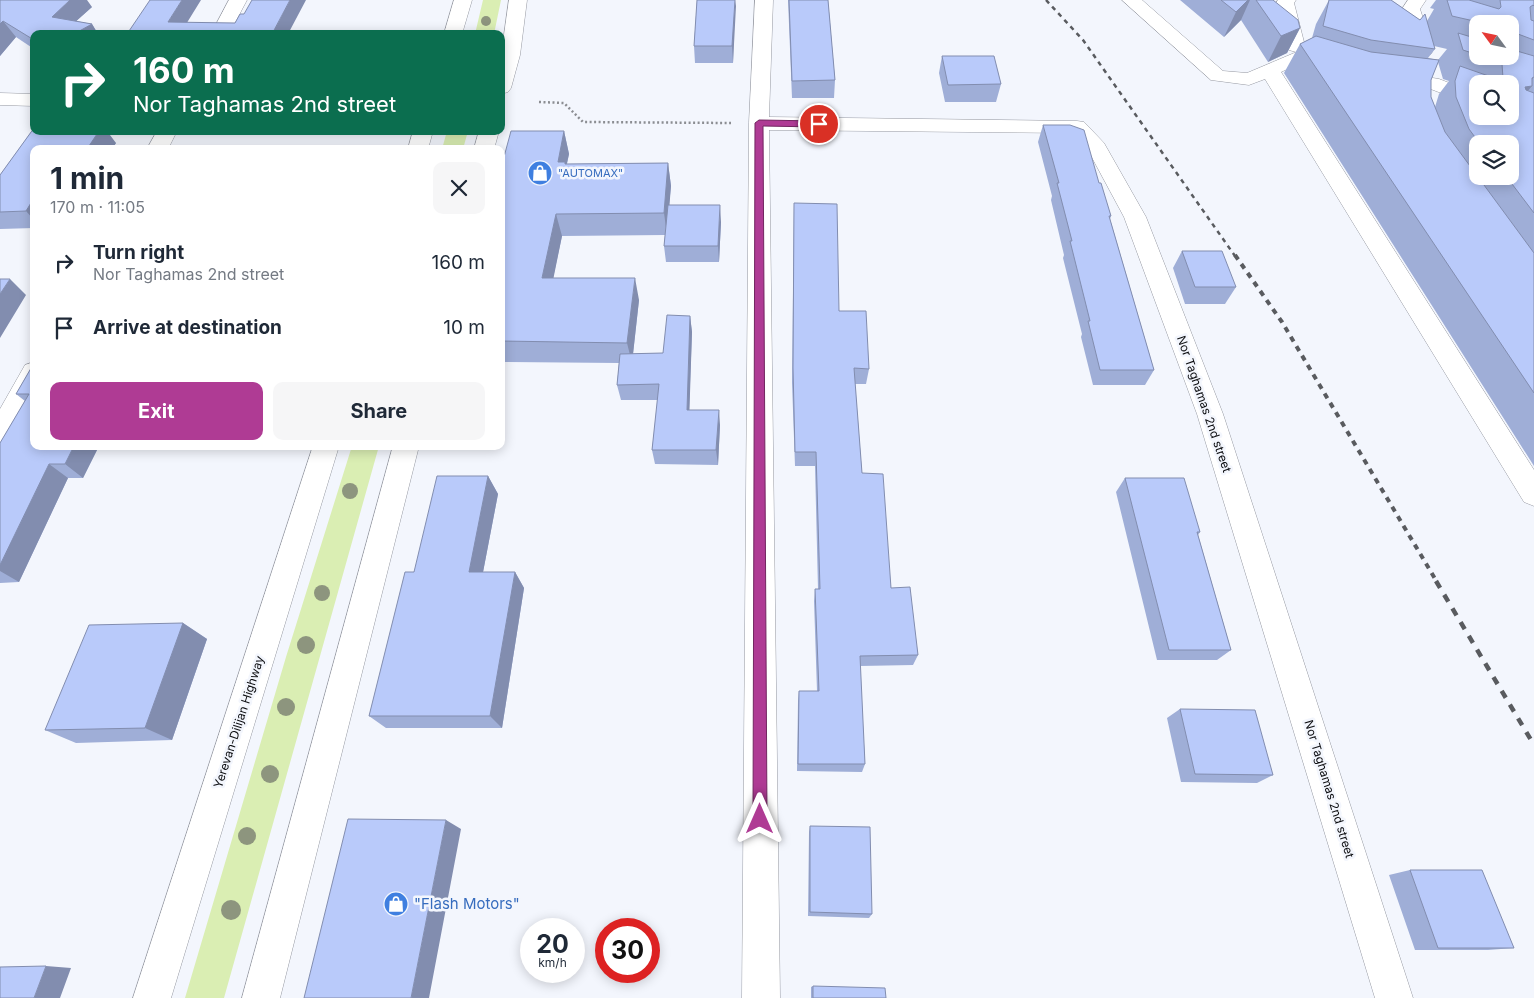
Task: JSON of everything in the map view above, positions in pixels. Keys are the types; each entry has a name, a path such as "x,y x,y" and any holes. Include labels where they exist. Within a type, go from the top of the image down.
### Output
{"main road":[{"path":"222,30 238,0"},
{"path":"454,30 463,0"},
{"path":"511,55 518,0"},
{"path":"505,75 511,55 534,0"},
{"path":"760,998 759,123 764,0"},
{"path":"1131,0 1218,76 1248,78 1299,57 1344,70"},
{"path":"1283,1 1299,57"},
{"path":"1409,4 1430,15"},
{"path":"1409,4 1432,53 1428,92"},
{"path":"1269,69 1534,494"},
{"path":"1373,76 1428,92 1469,99"},
{"path":"0,99 30,100"},
{"name":"Nor Taghamas 2nd street","path":"759,123 1077,127 1097,148 1135,217 1210,414 1394,998"},
{"path":"0,433 30,379"},
{"name":"Yerevan-Dilijan Highway","path":"152,998 325,450"},
{"path":"261,998 405,450"}],"path":[{"path":"539,102 564,102 583,122 759,123"}],"green space":[{"path":"483,0 501,0 495,30 476,30"},
{"path":"446,135 467,135 464,145 443,145"},
{"path":"351,450 378,450 224,998 185,998 286,657"}],"building":[{"path":"0,0 70,0 52,17 92,24 81,30 30,30 30,38 3,21 0,24"},
{"path":"150,0 182,0 168,22 235,23 240,14 244,14 252,0 290,0 274,30 130,30"},
{"path":"697,0 735,0 732,46 694,46"},
{"path":"789,0 828,0 835,80 792,81"},
{"path":"1221,0 1248,0 1236,12"},
{"path":"1256,0 1273,0 1298,20 1300,28 1281,36"},
{"path":"1329,0 1391,0 1420,20 1425,14 1435,49 1371,40 1323,26"},
{"path":"1447,0 1469,0 1499,9 1501,7 1500,0 1534,0 1534,6 1530,7 1531,20 1534,21 1534,40 1519,34 1519,15 1469,15 1469,20 1452,16"},
{"path":"1458,33 1469,36 1469,52 1463,50"},
{"path":"1316,36 1371,52 1439,60 1431,80 1431,97 1445,132 1469,165 1469,185 1484,185 1534,253 1534,393 1300,44"},
{"path":"1519,52 1534,56 1532,86 1525,87 1526,90 1534,93 1534,213 1513,185 1519,185 1519,135 1473,135 1469,129 1456,97 1455,81 1460,66 1486,75 1469,75 1469,125 1519,125 1519,75 1503,75 1502,65 1519,65"},
{"path":"942,56 994,56 1001,84 948,85"},
{"path":"1043,125 1070,125 1084,130 1099,183 1101,183 1111,216 1109,216 1154,370 1100,370 1070,241 1072,241 1057,183 1059,183"},
{"path":"511,131 564,131 558,162 565,162 565,164 668,163 664,213 556,214 542,278 635,278 627,343 505,341 505,153"},
{"path":"30,134 96,135 90,145 30,145 30,204 26,211 0,212 0,175"},
{"path":"794,203 837,204 839,311 866,311 869,369 854,368 862,473 883,474 891,588 910,587 918,655 860,656 865,764 798,764 799,691 819,691 815,589 820,589 816,452 795,452 793,368"},
{"path":"668,205 720,205 718,246 664,246"},
{"path":"1182,251 1222,251 1236,287 1195,287"},
{"path":"0,279 10,279 0,294"},
{"path":"667,315 690,316 687,410 719,410 716,450 652,450 659,384 617,385 620,354 663,353"},
{"path":"30,370 30,450 72,450 65,464 49,464 0,565 0,443 29,394 16,394"},
{"path":"437,476 488,476 469,572 515,572 490,716 369,716 405,572 414,572"},
{"path":"1125,478 1184,478 1200,532 1197,532 1231,650 1169,650"},
{"path":"183,623 145,728 45,730 89,625"},
{"path":"1180,709 1255,710 1273,775 1195,774"},
{"path":"348,819 446,820 411,998 304,998"},
{"path":"810,826 870,827 872,914 810,912"},
{"path":"1410,870 1482,870 1514,948 1438,948"},
{"path":"46,966 34,998 0,998 0,967"},
{"path":"813,986 885,988 886,998 813,998"}],"railway":[{"path":"1046,0 1083,40 1235,256"},
{"path":"1235,255 1282,322 1437,582"},
{"path":"1436,581 1534,745"}],"place":[{"name":"\"AUTOMAX\"","path":"540,173"},
{"name":"\"Flash Motors\"","path":"396,904"}],"route":[{"path":"760,819 759,123 819,124"}]}
